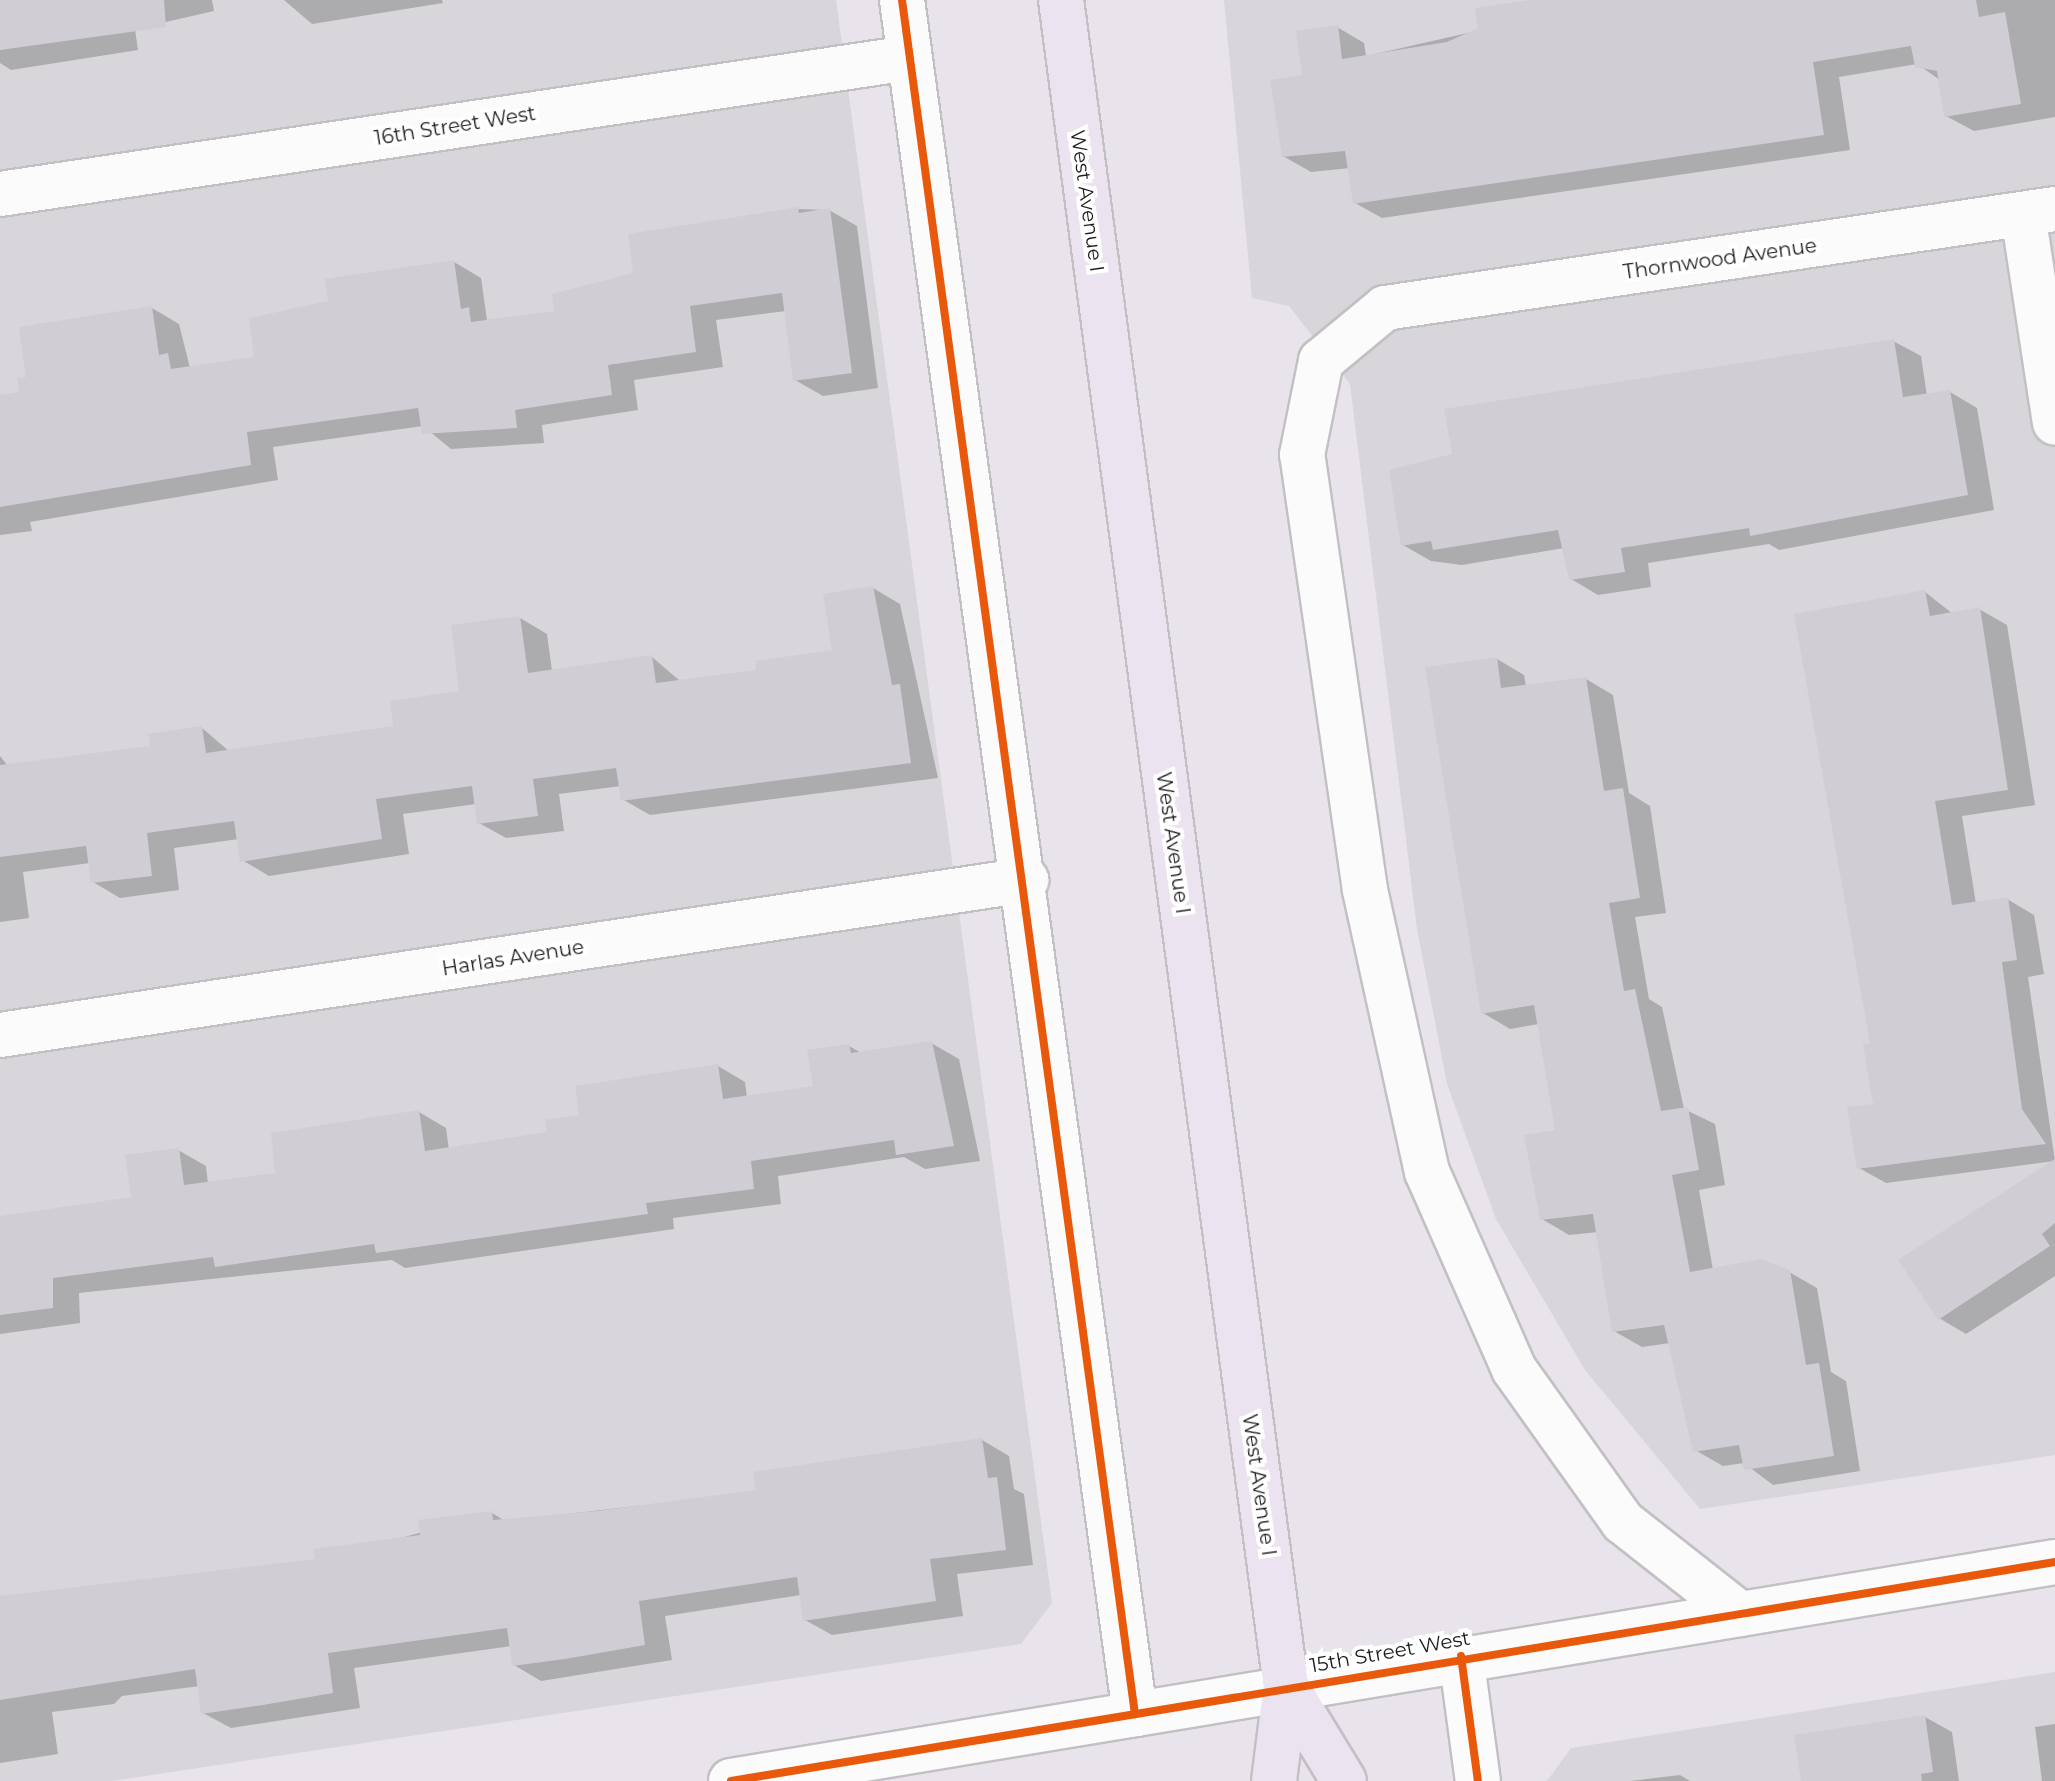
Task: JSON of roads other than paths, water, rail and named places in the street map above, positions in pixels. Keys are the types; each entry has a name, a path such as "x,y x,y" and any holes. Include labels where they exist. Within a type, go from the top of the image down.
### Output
{"main road":[{"name":"West Avenue I","path":"1061,0 1286,1686 1274,1781"},
{"name":"West Avenue I","path":"1286,1686 1344,1781"}],"street":[{"path":"902,0 1026,880 1135,1714"},
{"name":"16th Street West","path":"0,194 909,58"},
{"path":"2039,212 2055,423"},
{"name":"Thornwood Avenue","path":"1740,1614 1623,1522 1523,1381 1427,1172 1365,890 1302,455 1321,361 1385,308 2039,212"},
{"name":"Harlas Avenue","path":"0,1035 1026,880"},
{"name":"15th Street West","path":"731,1781 1461,1656 2055,1562"},
{"path":"1461,1656 1478,1781"}]}
